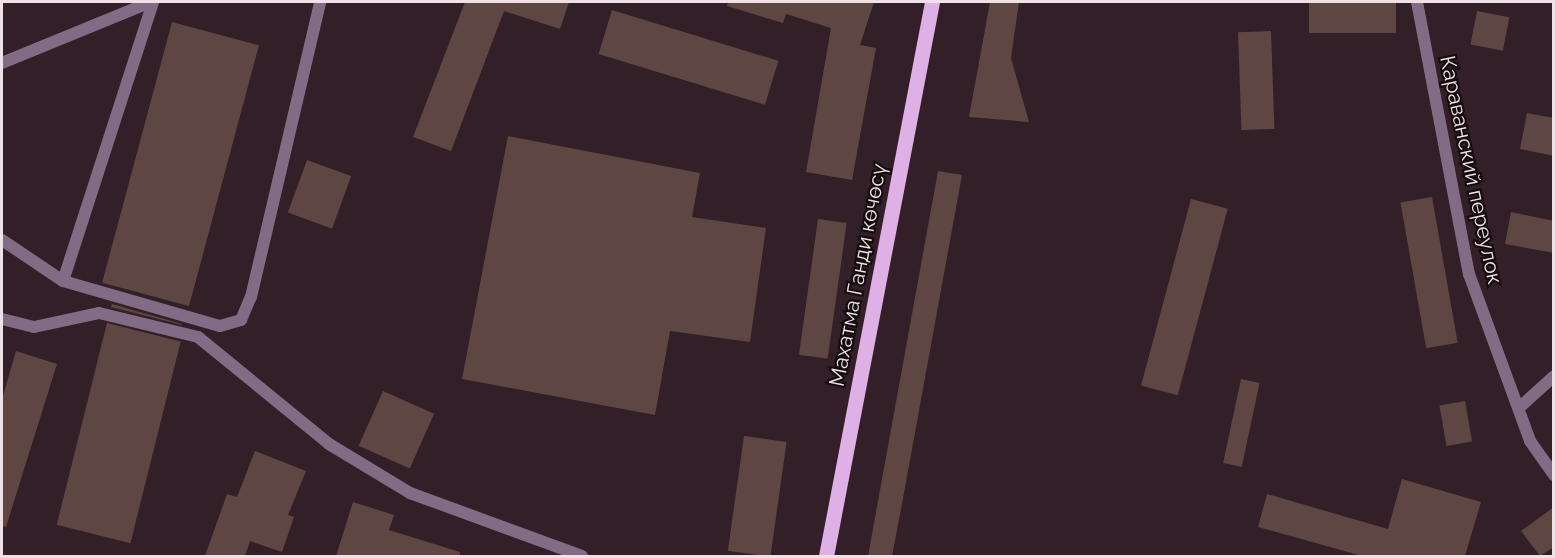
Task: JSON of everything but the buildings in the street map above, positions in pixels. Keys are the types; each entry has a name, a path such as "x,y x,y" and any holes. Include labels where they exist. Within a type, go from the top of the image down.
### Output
{"main road":[{"name":"Махатма Ганди көчөсү","path":"826,556 932,2"}],"street":[{"path":"2,63 152,2"},
{"path":"63,281 152,2"},
{"path":"2,240 63,281 220,326 241,320 251,297 320,2"},
{"name":"Караванский переулок","path":"1417,2 1469,274 1530,441 1554,475"},
{"path":"2,319 34,327 99,313 198,337 329,444 410,494 582,556"},
{"path":"1519,408 1554,376"}]}
